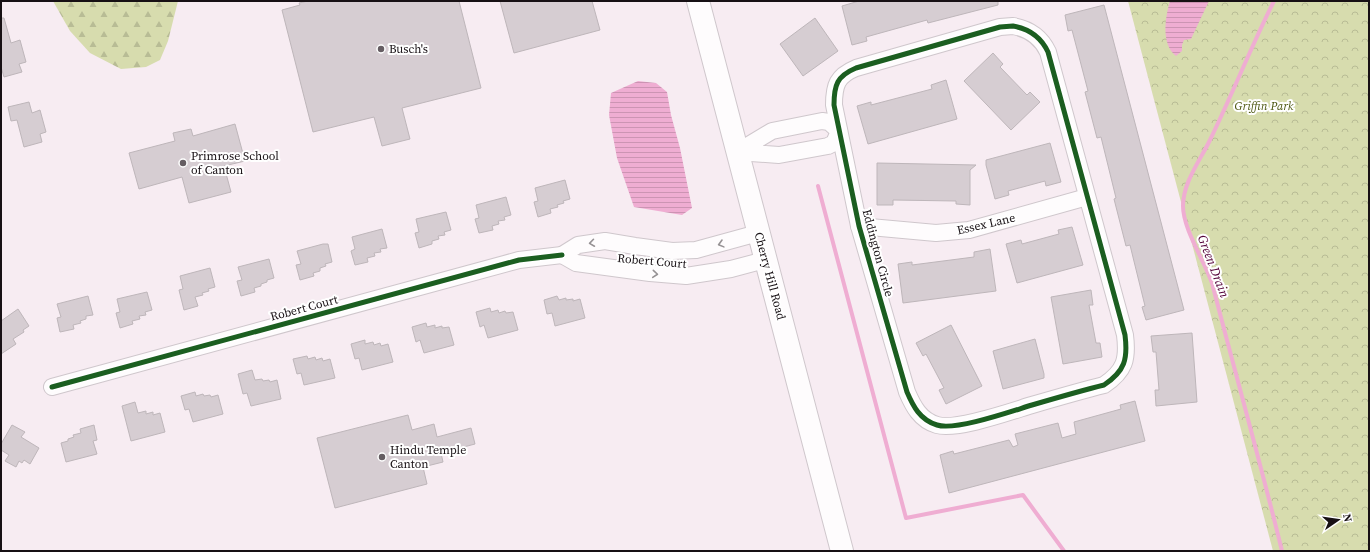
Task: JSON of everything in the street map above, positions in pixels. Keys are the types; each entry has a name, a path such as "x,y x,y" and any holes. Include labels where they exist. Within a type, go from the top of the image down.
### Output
{"main road":[{"name":"Cherry Hill Road","path":"698,1 842,551"}],"street":[{"name":"Eddington Circle","path":"1013,26 1023,28 1038,37 1045,45 1048,52 1087,197 1125,335 1126,358 1123,367 1117,375 1104,385 995,416 958,425 946,426 937,425 925,419 913,407 907,392 859,226 834,105 834,92 837,83 847,72 856,68 1000,27 1013,26"},
{"path":"822,121 829,122 839,131 834,143 828,146 779,155 737,152 772,131 822,121"},
{"name":"Essex Lane","path":"859,226 936,233 969,230 1087,197"},
{"name":"Robert Court","path":"52,387 519,260 562,255 578,245 605,241 672,251 696,250 758,233"},
{"name":"Robert Court","path":"562,255 576,264 650,274 686,276 731,269 765,260"}],"green space":[{"path":"53,1 178,1 168,41 160,60 146,67 121,69 90,53 70,31"},
{"name":"Griffin Park","path":"1128,1 1369,1 1369,551 1273,551"}],"shaded area":[{"path":"1170,1 1209,1 1191,39 1184,40 1182,51 1176,56 1171,51 1166,38 1166,23"},
{"path":"638,81 656,83 667,92 692,208 682,215 634,207 617,158 609,115 611,93"}],"building":[{"name":"Busch's","path":"308,1 459,1 481,88 402,108 410,139 382,146 374,117 313,132 282,10"},
{"path":"500,1 592,1 600,30 514,53"},
{"path":"859,1 998,1 998,5 928,23 927,20 866,37 867,41 852,45 842,6"},
{"path":"1104,5 1184,310 1146,320 1142,307 1145,306 1130,245 1126,246 1101,137 1097,138 1085,92 1088,91 1072,30 1068,31 1065,15"},
{"path":"1,18 4,18 11,43 20,40 26,62 19,64 22,72 4,77 1,67"},
{"path":"815,18 838,51 803,76 780,44"},
{"path":"993,53 1003,64 1000,67 1027,95 1030,92 1040,102 1011,130 964,81"},
{"path":"946,80 957,119 868,144 857,106 871,102 871,105 932,89 931,85"},
{"path":"29,102 32,113 40,110 46,132 40,134 42,142 24,147 17,120 11,121 8,107"},
{"name":"Primrose School of Canton","path":"235,124 245,161 224,166 231,192 189,203 182,177 139,189 129,153 175,141 173,133 191,129 193,136"},
{"path":"1050,143 1061,182 1046,186 1045,181 1008,191 1009,195 995,199 986,160"},
{"path":"877,163 976,165 970,170 970,205 956,204 956,201 893,200 893,205 877,205"},
{"path":"565,180 570,199 557,205 558,207 550,209 551,213 538,217 534,202 538,201 535,188"},
{"path":"506,197 511,215 504,217 505,220 498,221 499,224 492,226 493,230 479,233 475,219 479,218 476,205"},
{"path":"446,212 451,230 444,232 445,235 438,236 439,239 432,241 432,244 419,248 415,233 419,232 416,219"},
{"path":"1072,227 1083,265 1017,283 1006,244 1021,240 1022,244 1059,234 1058,230"},
{"path":"382,229 387,248 380,249 381,252 374,253 375,256 367,258 368,262 355,265 351,251 355,249 352,237"},
{"path":"328,244 332,262 325,264 326,266 320,268 320,271 313,273 314,276 300,280 296,265 301,264 297,251"},
{"path":"990,249 996,291 903,303 898,264 912,262 912,265 974,257 974,252"},
{"path":"269,259 274,278 267,280 267,282 261,284 261,286 254,288 255,292 241,296 237,281 242,280 238,267"},
{"path":"210,268 215,287 202,293 203,295 195,297 198,306 184,310 179,290 183,289 180,276"},
{"path":"1091,290 1093,305 1089,305 1096,343 1100,343 1102,357 1063,364 1051,297"},
{"path":"147,292 152,310 145,312 146,315 139,316 140,319 132,321 133,324 120,328 116,313 120,312 117,299"},
{"path":"88,296 93,315 86,316 86,319 80,321 81,323 73,325 74,329 60,332 57,318 61,317 57,304"},
{"path":"557,296 559,300 566,298 566,300 573,299 573,301 580,299 585,318 555,326 552,313 547,314 544,300"},
{"path":"490,308 491,312 498,310 499,313 505,311 506,313 513,312 518,330 488,338 484,325 480,327 476,312"},
{"path":"18,309 29,326 23,330 24,332 13,339 16,344 1,354 1,321"},
{"path":"426,323 427,327 435,325 435,328 442,326 442,328 449,327 454,345 424,353 420,340 416,342 412,327"},
{"path":"951,325 982,386 946,404 939,390 944,388 926,354 923,356 916,343"},
{"path":"1192,333 1197,402 1156,406 1155,390 1159,390 1156,352 1153,352 1151,336"},
{"path":"1035,339 1044,378 1003,389 993,351"},
{"path":"365,340 365,344 373,342 374,345 380,343 381,346 388,344 393,362 362,370 359,358 355,359 351,344"},
{"path":"307,356 308,359 315,357 316,360 322,358 323,361 330,359 335,378 304,385 301,373 297,374 293,359"},
{"path":"252,370 255,380 262,379 263,381 269,380 270,382 277,380 281,399 251,406 247,393 243,394 238,374"},
{"path":"195,392 196,396 203,394 204,396 210,395 211,397 218,395 223,414 193,422 189,409 185,410 181,396"},
{"path":"1135,401 1145,441 949,493 940,455 953,451 954,454 1009,440 1013,447 1018,445 1015,434 1058,423 1062,438 1076,434 1074,422 1121,409 1120,405"},
{"path":"135,402 138,413 146,411 146,414 153,412 153,415 160,413 165,432 131,441 122,406"},
{"name":"Hindu Temple Canton","path":"408,415 412,430 434,424 437,437 471,428 475,444 441,453 443,462 423,467 427,484 335,508 317,438"},
{"path":"12,425 25,432 21,437 39,448 30,464 24,460 22,463 19,461 16,467 5,461 9,455 1,450 1,444"},
{"path":"94,425 97,440 93,441 97,454 66,462 61,443 74,437 73,435 81,433 80,429"}],"waterway":[{"name":"Green Drain","path":"1274,1 1209,142 1196,165 1186,189 1183,206 1186,224 1212,283 1282,551"},
{"path":"818,186 906,518 1023,495 1064,551"}],"cycle path":[{"path":"1013,26 1025,29 1034,34 1042,42 1048,52 1125,335 1126,351 1124,364 1117,375 1104,385 970,423 946,426 937,425 926,420 918,412 907,392 859,226 834,105 835,92 841,78 856,68 1000,27 1013,26"},
{"path":"52,387 519,260 562,255"}],"place":[{"name":"Busch's","path":"381,49"},
{"name":"Primrose School of Canton","path":"183,163"},
{"name":"Hindu Temple Canton","path":"382,457"}]}
